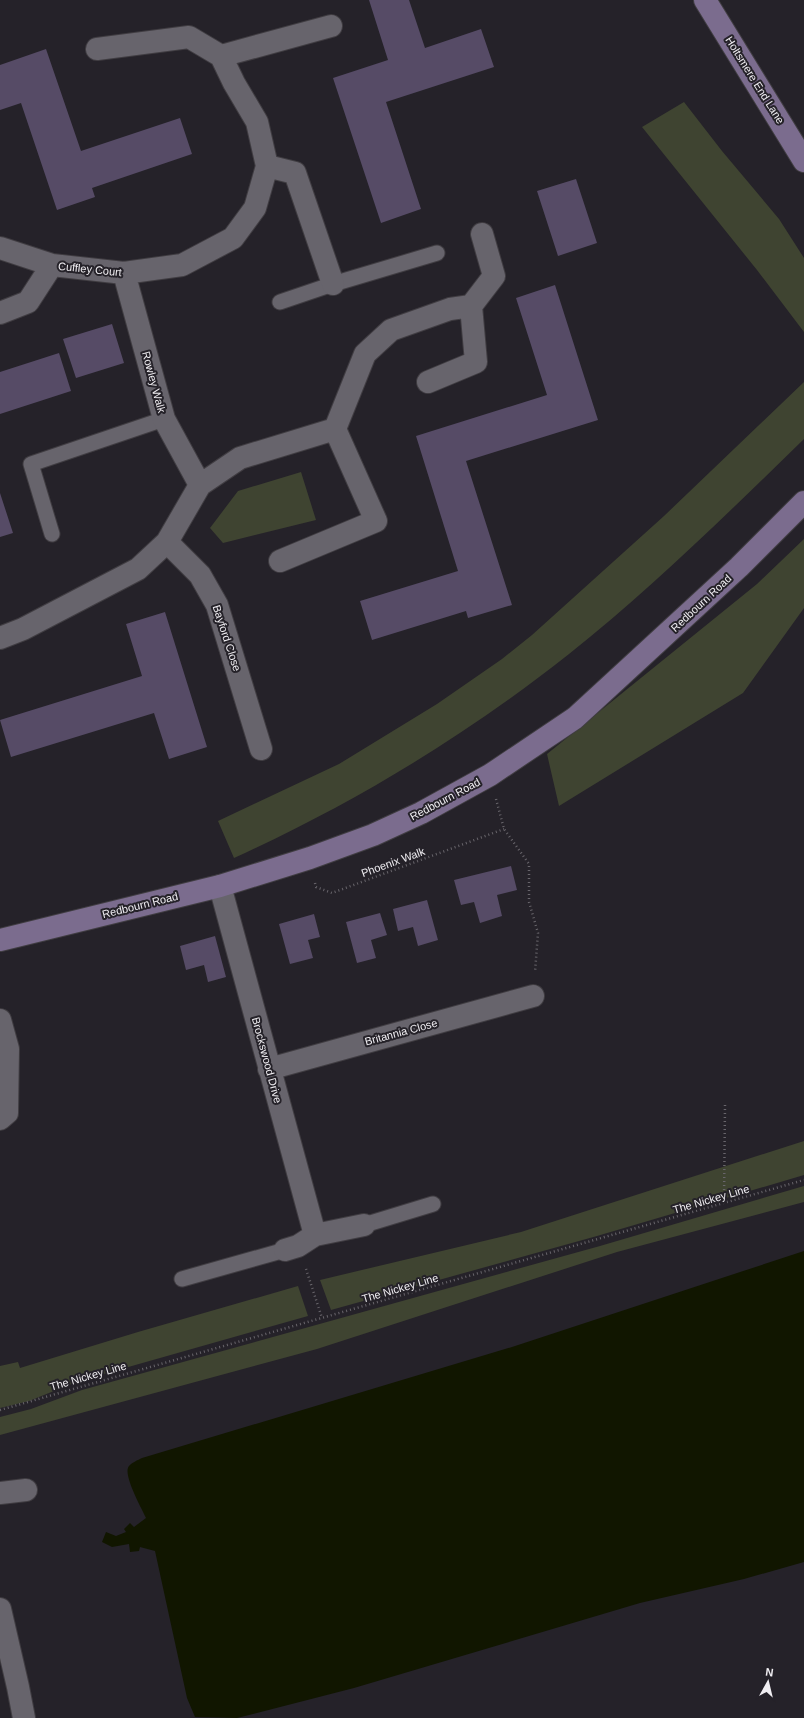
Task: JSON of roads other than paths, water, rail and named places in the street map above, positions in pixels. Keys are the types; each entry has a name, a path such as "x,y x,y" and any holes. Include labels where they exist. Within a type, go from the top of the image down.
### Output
{"main road":[{"name":"Holtsmere End Lane","path":"705,0 804,161"},
{"name":"Redbourn Road","path":"0,940 220,886 310,858 387,829 422,813 490,775 575,718 739,567 804,502"}],"street":[{"path":"97,49 189,37 221,56 331,26"},
{"name":"Cuffley Court","path":"0,248 52,266 124,273 182,265 233,238 255,208 267,166 257,122 234,83 221,56"},
{"path":"267,166 295,173 334,284"},
{"path":"428,382 476,362 471,306 494,276 482,234"},
{"name":"Cuffley Court","path":"0,313 28,302 52,266"},
{"name":"Rowley Walk","path":"124,273 164,419 200,485"},
{"path":"280,561 376,521 335,428 365,354 391,330 450,309 471,306"},
{"path":"0,638 23,629 138,569 167,542 200,485 240,458 335,428"},
{"name":"Bayford Close","path":"167,542 200,575 217,605 261,749"},
{"name":"Brockswood Drive","path":"220,886 269,1069 300,1244"},
{"name":"Britannia Close","path":"269,1069 533,996"},
{"path":"0,1020 8,1049 7,1113 0,1119"},
{"path":"300,1244 364,1224"},
{"path":"0,1493 26,1490"},
{"path":"0,1609 9,1689 24,1718"}],"lane":[{"path":"280,302 437,253"},
{"path":"52,534 31,464 164,419"},
{"path":"364,1224 433,1204"},
{"path":"182,1279 300,1244"}]}
